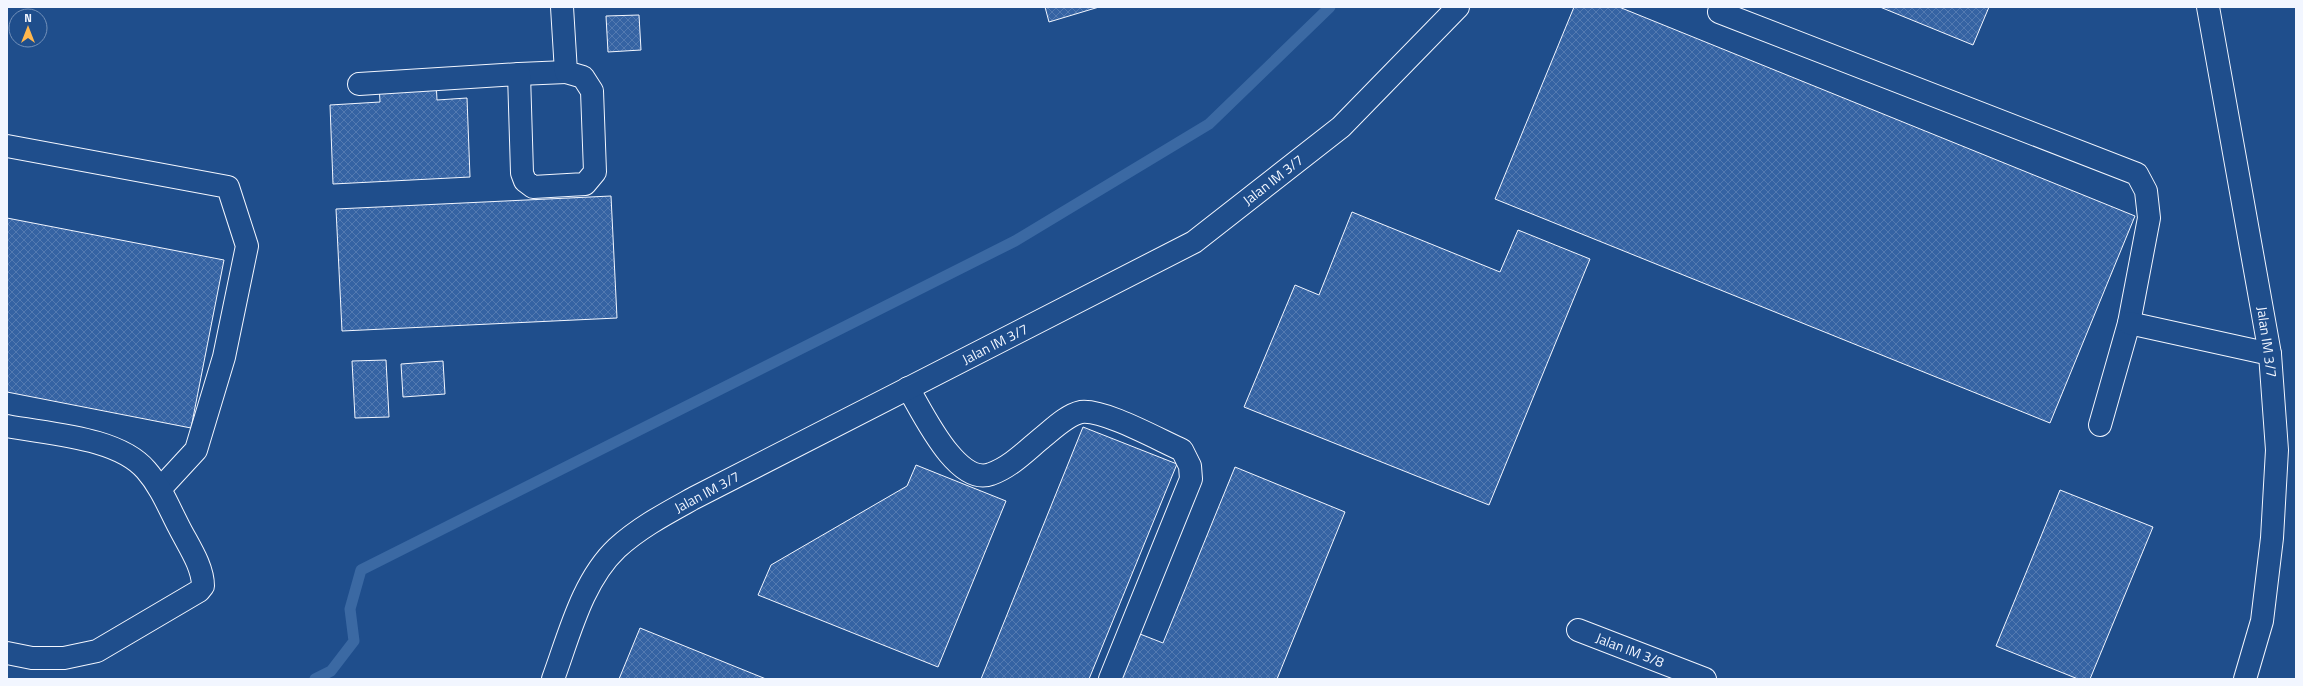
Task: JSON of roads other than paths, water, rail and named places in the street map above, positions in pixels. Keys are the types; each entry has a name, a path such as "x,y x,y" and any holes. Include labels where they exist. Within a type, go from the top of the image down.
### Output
{"lane":[{"path":"562,7 566,72"},
{"name":"Jalan IM 3/7","path":"552,679 578,613 594,578 617,549 651,522 694,498 1194,242 1341,127 1458,7"},
{"name":"Jalan IM 3/7","path":"2208,7 2270,354 2278,450 2272,538 2262,621 2245,679"},
{"path":"1719,12 2138,174 2146,191 2149,218 2129,323 2100,425"},
{"path":"359,84 519,74 566,72 583,77 592,91 594,172 585,184 533,186 524,181 522,173 519,74"},
{"path":"7,146 228,187 247,246 224,357 196,450 160,489"},
{"path":"2129,323 2270,354"},
{"path":"908,388 945,449 965,470 977,475 990,475 1013,462 1057,425 1080,412 1100,414 1182,450 1190,466 1191,479 1110,679"},
{"path":"7,426 109,445 131,455 146,469 160,489 195,558 203,581 203,586 199,591 97,650 64,658 32,658 7,653"},
{"name":"Jalan IM 3/8","path":"1578,630 1705,679"}],"waterway":[{"path":"315,679 331,671 354,641 350,609 361,570 1015,241 1209,124 1330,7"}]}
